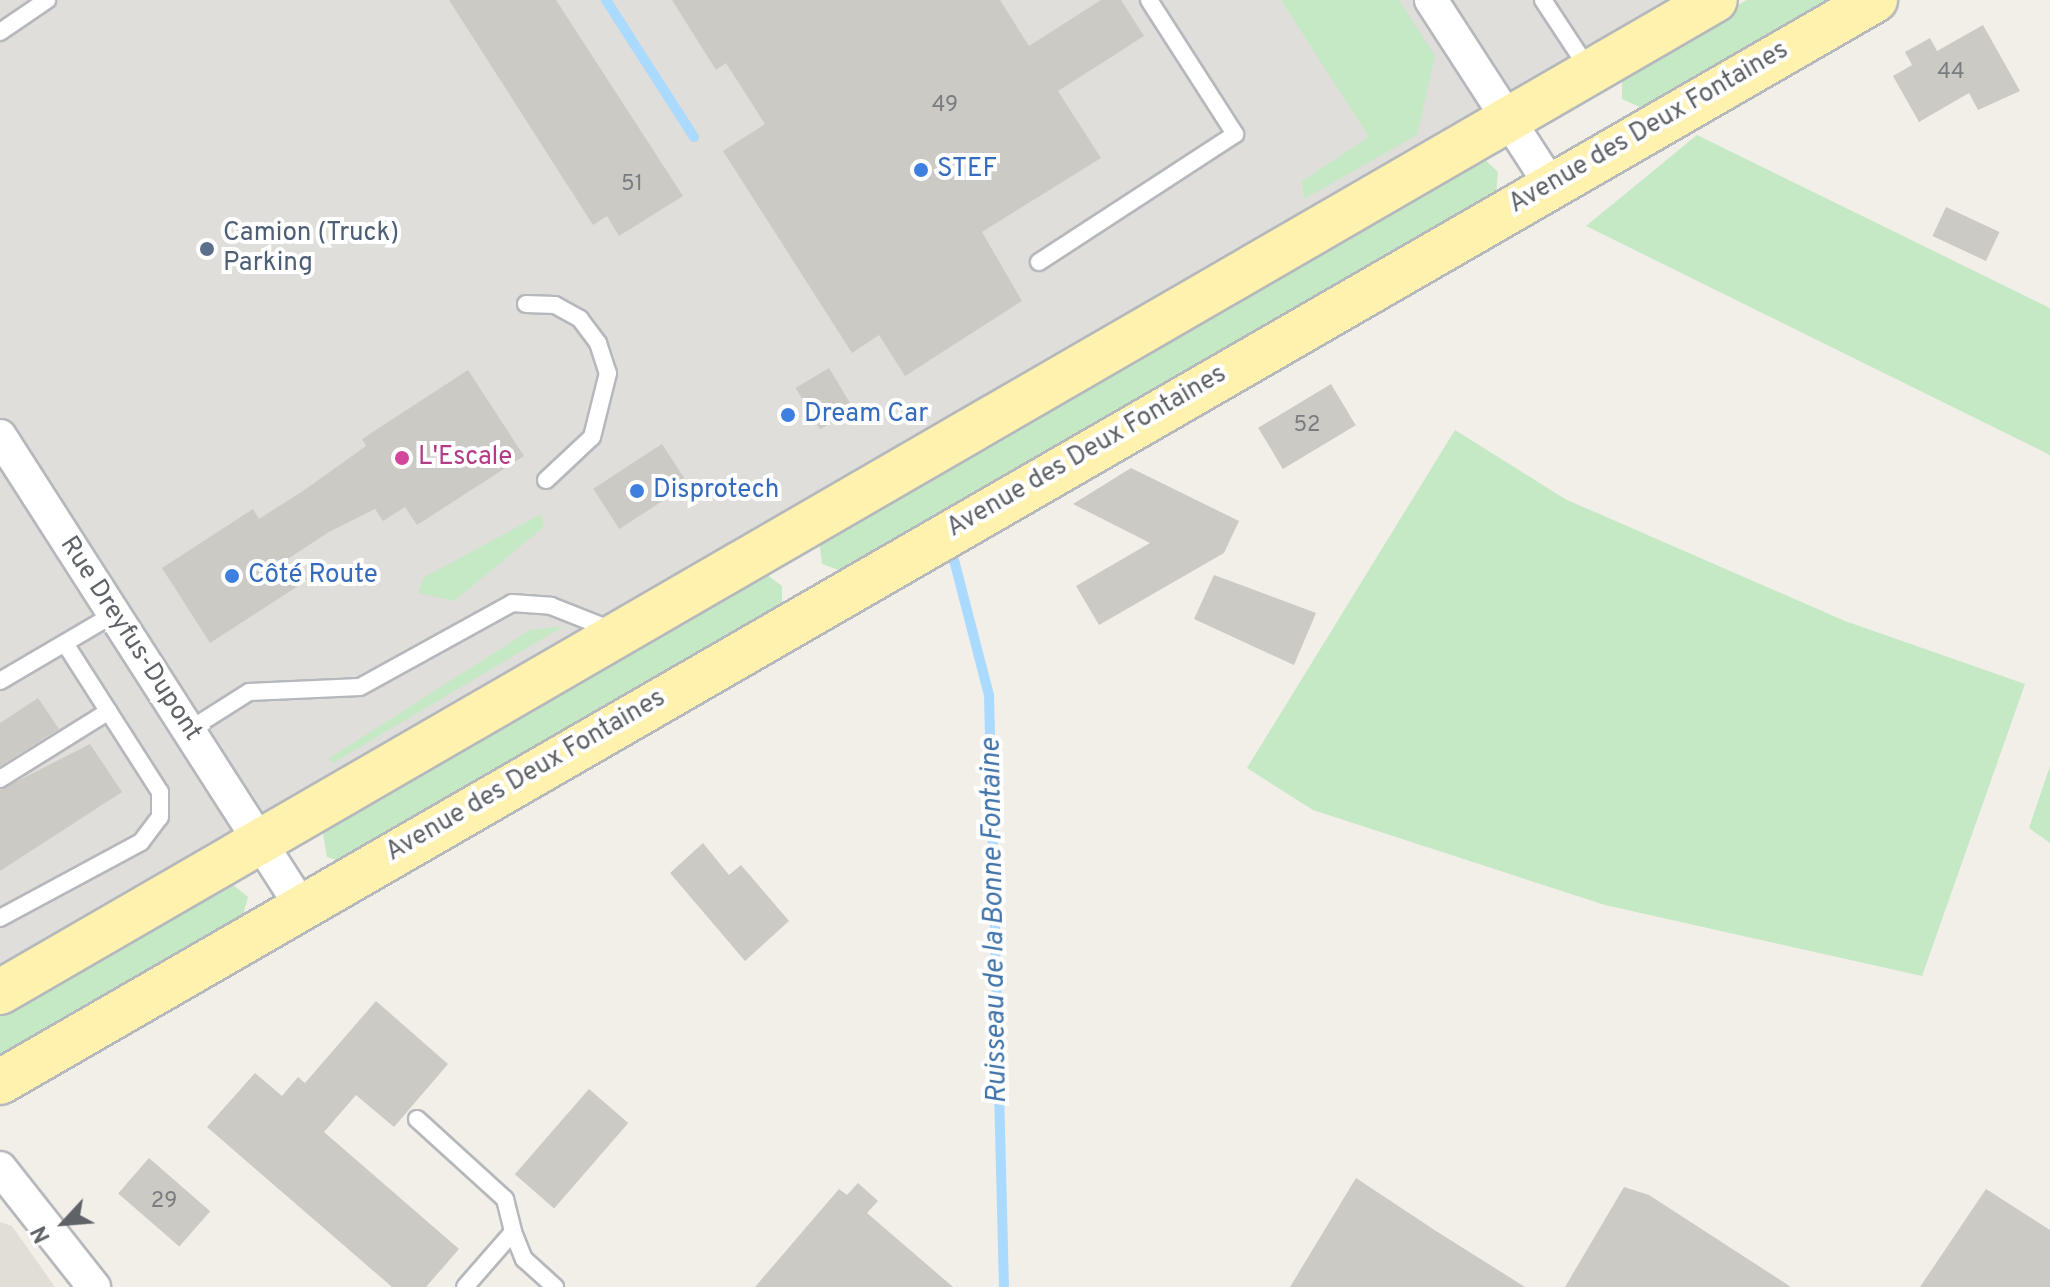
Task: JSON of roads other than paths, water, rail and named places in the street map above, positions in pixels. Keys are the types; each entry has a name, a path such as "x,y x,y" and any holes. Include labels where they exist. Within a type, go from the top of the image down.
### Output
{"main road":[{"path":"0,992 1715,0"},
{"name":"Avenue des Deux Fontaines","path":"0,1082 1550,184 1875,0"}],"street":[{"path":"1431,0 1550,184"},
{"name":"Rue Dreyfus-Dupont","path":"0,436 260,841"},
{"path":"260,841 301,906"},
{"path":"0,1168 94,1287"}],"lane":[{"path":"0,32 47,0"},
{"path":"1039,262 1235,134 1149,0"},
{"path":"1543,0 1590,71"},
{"path":"526,304 555,305 580,319 598,343 608,373 592,437 546,480"},
{"path":"189,730 249,692 360,687 512,603 551,606 620,633"},
{"path":"0,681 66,645 114,614"},
{"path":"0,918 141,842 160,817 160,792 66,645"},
{"path":"0,779 109,711"},
{"path":"417,1119 505,1199 524,1259 555,1287"},
{"path":"465,1287 513,1232"}],"waterway":[{"name":"Ruisseau de la Bonne Fontaine","path":"606,0 694,137"},
{"name":"Ruisseau de la Bonne Fontaine","path":"954,560 989,695 1004,1287"}],"place":[{"name":"STEF","path":"921,170"},
{"name":"Camion (Truck) Parking","path":"207,249"},
{"name":"Dream Car","path":"788,415"},
{"name":"L'Escale","path":"402,458"},
{"name":"Disprotech","path":"637,491"},
{"name":"Côté Route","path":"232,576"}]}
